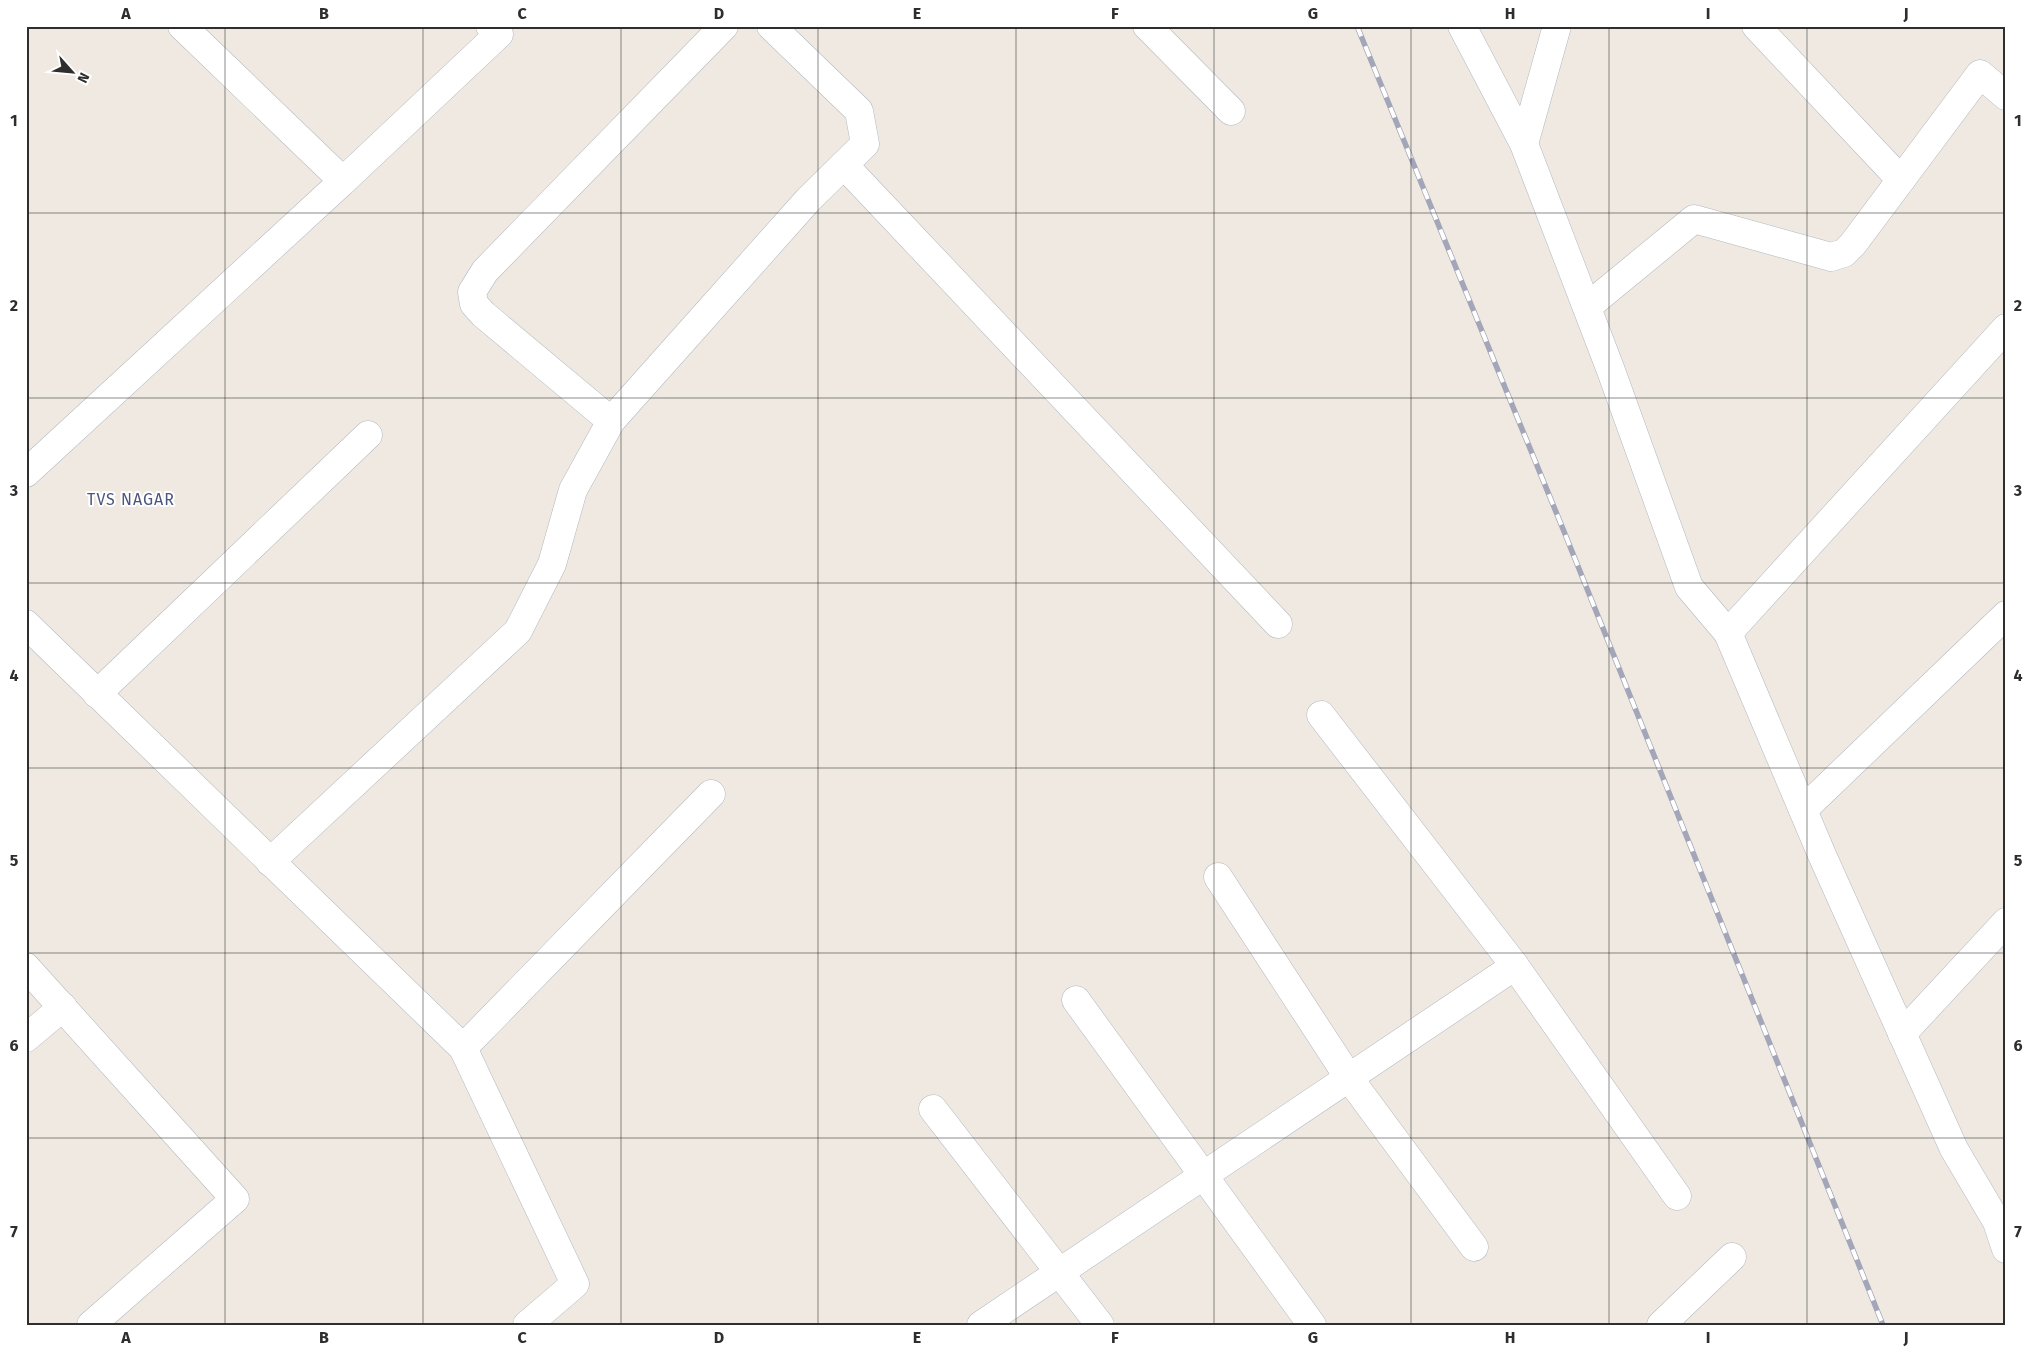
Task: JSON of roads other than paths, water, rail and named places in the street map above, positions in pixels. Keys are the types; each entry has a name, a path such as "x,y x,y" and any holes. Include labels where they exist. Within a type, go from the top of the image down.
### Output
{"street":[{"path":"182,26 343,180"},
{"path":"611,421 483,314 474,304 472,292 485,271 724,26"},
{"path":"270,862 518,631 552,564 573,490 611,421 808,200 865,144 859,111 771,26"},
{"path":"1147,26 1231,111"},
{"path":"1462,26 1524,144 1689,587 1728,632 1803,810 1954,1149 2001,1216 2006,1249"},
{"path":"1524,144 1557,26"},
{"path":"1756,26 1901,180"},
{"path":"26,474 343,180 498,29"},
{"path":"1586,307 1694,219 1831,256 1844,252 1853,244 1980,74 2006,96"},
{"path":"844,165 1278,624"},
{"path":"1728,632 2000,344"},
{"path":"98,694 368,435"},
{"path":"1803,810 2006,615"},
{"path":"26,624 463,1048 575,1284 528,1325"},
{"path":"1321,715 1515,966 1677,1196"},
{"path":"463,1048 711,794"},
{"path":"1218,877 1349,1078 1474,1247"},
{"path":"1902,1034 2006,922"},
{"path":"981,1325 1515,966"},
{"path":"26,967 235,1199 91,1325"},
{"path":"1076,1000 1312,1325"},
{"path":"26,1038 63,1007"},
{"path":"933,1109 1061,1271 1100,1325"},
{"path":"1662,1325 1732,1257"}],"railway":[{"path":"1357,26 1563,529 1883,1325"}],"district":[{"name":"TVS NAGAR","path":"131,499"}]}
